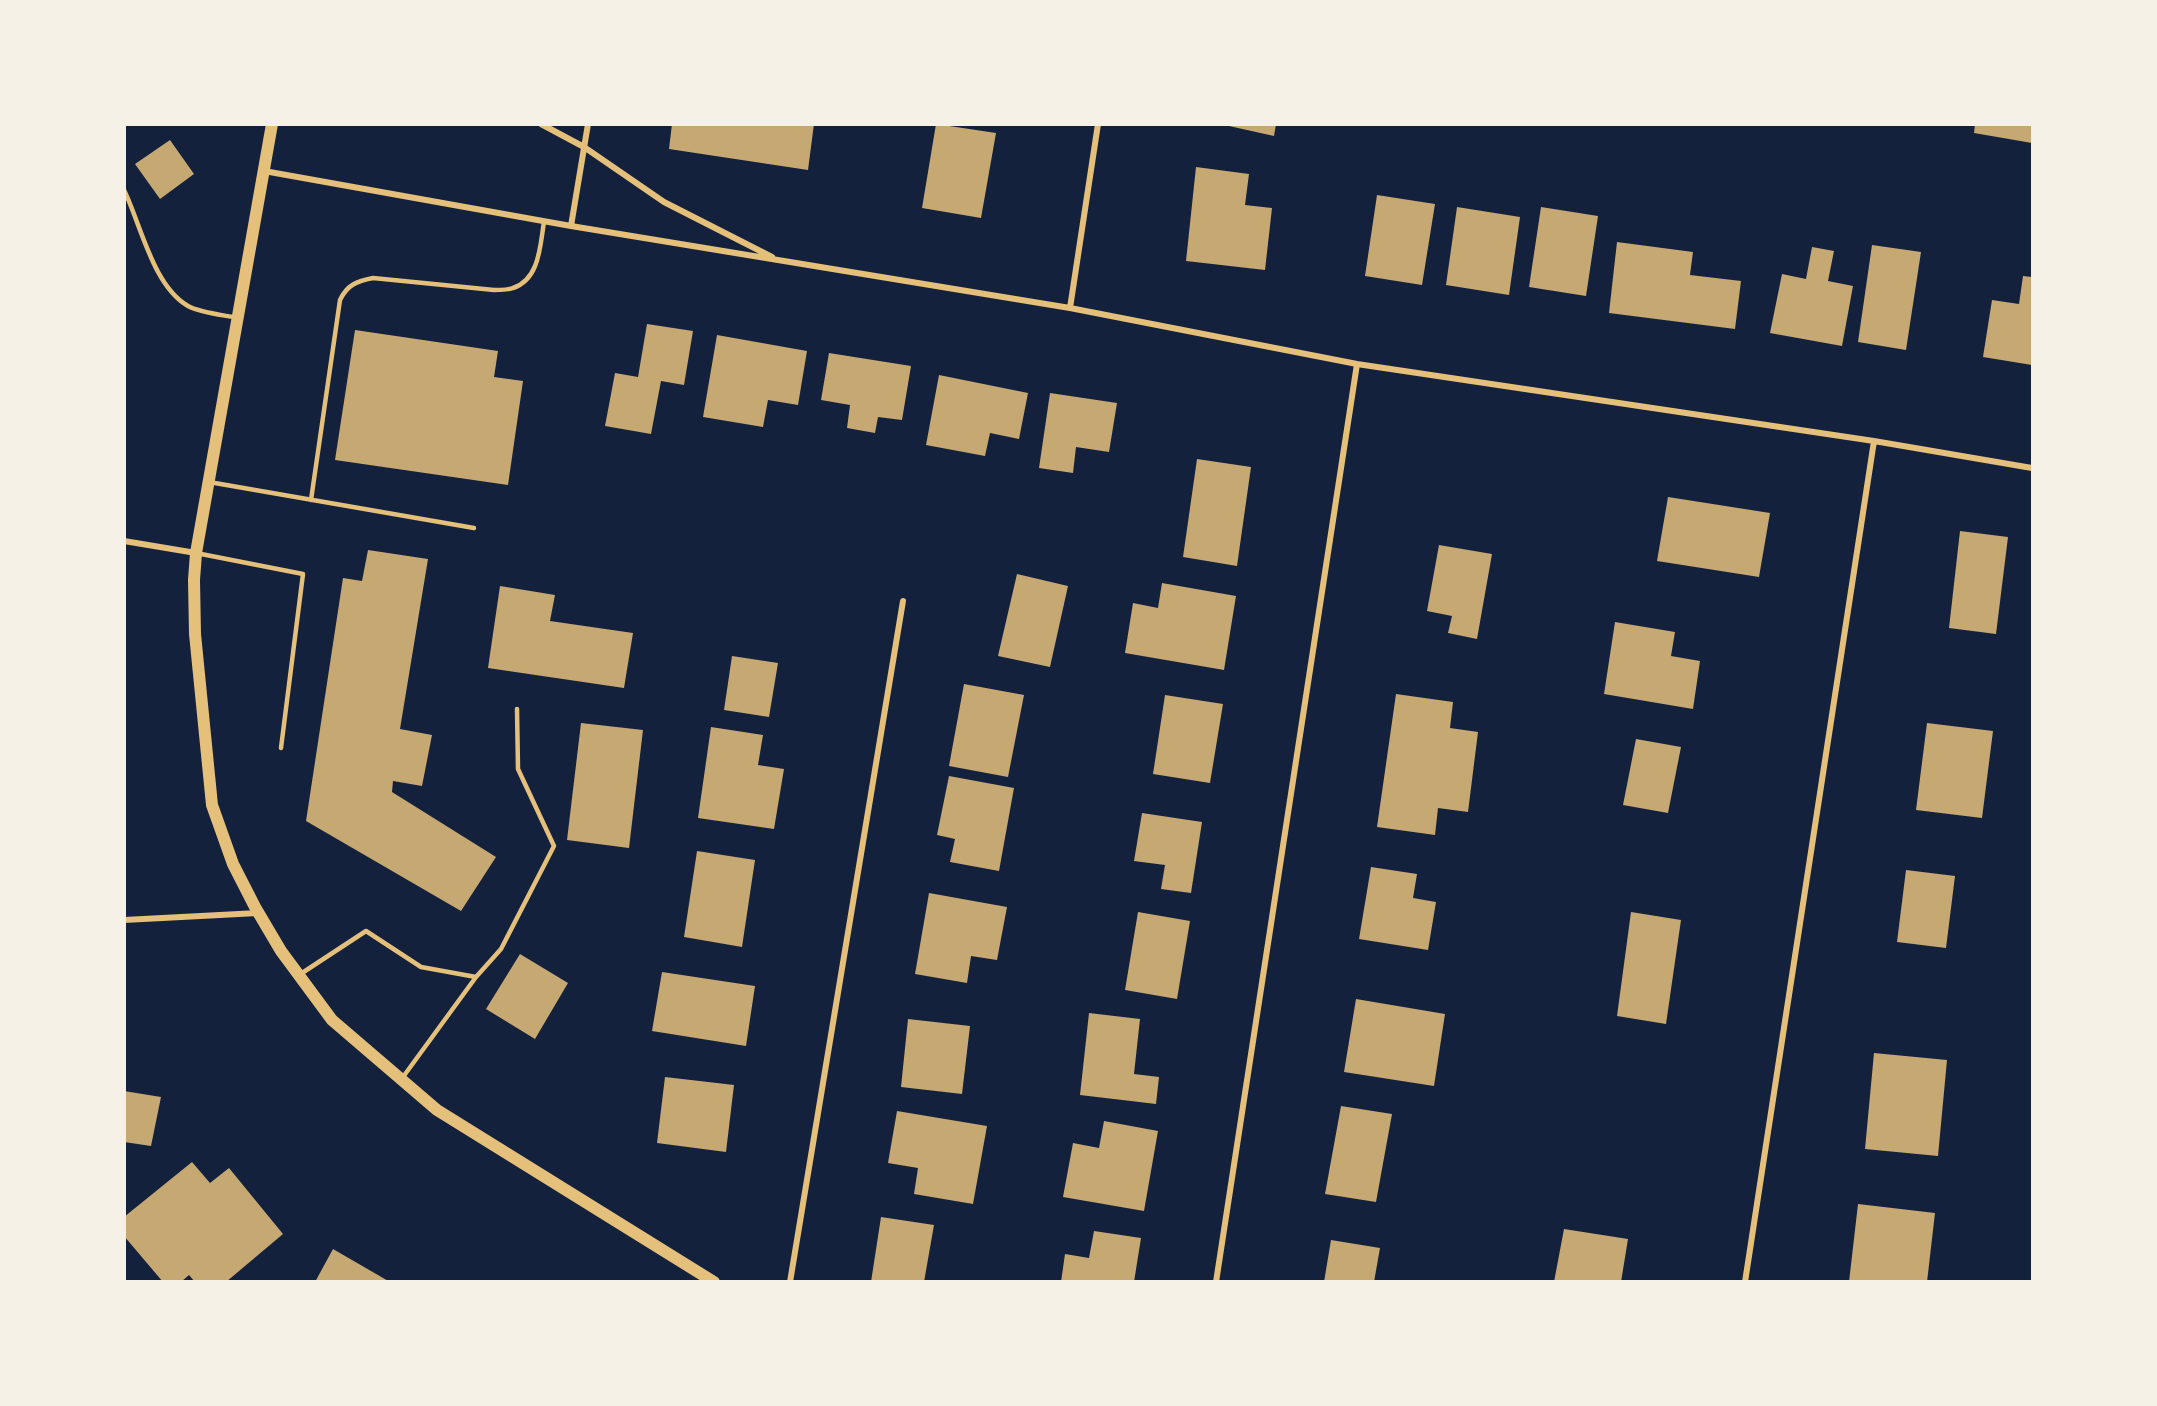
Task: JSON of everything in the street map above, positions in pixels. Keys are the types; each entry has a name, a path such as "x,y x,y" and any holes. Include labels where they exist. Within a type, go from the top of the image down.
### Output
{"main road":[{"path":"272,124 196,553 194,580 195,634 212,805 233,864 281,951 332,1020 437,1110 714,1281"}],"street":[{"path":"541,124 584,147 664,202 777,260"},
{"path":"571,226 588,124"},
{"path":"1070,308 1098,124"},
{"path":"263,171 544,222 1070,308 1357,364 1874,441 2032,468"},
{"path":"1216,1281 1357,364"},
{"path":"1745,1281 1874,441"},
{"path":"124,541 196,553"},
{"path":"790,1281 903,601"},
{"path":"124,920 259,913"}],"lane":[{"path":"124,190 169,291 189,307 238,318"},
{"path":"310,500 340,300 346,288 361,280 373,278 494,290 514,288 529,279 537,261 544,222"},
{"path":"208,483 474,528"},
{"path":"196,553 303,574 281,748"},
{"path":"402,1080 476,977 501,949 554,846 518,769 517,709"},
{"path":"299,975 366,931 420,968 476,977"}],"building":[{"path":"672,124 814,124 808,170 669,149"},
{"path":"936,124 996,133 981,218 922,208"},
{"path":"1220,124 1276,124 1274,136"},
{"path":"1975,124 2032,124 2032,143 1974,133"},
{"path":"170,140 194,174 160,199 135,164"},
{"path":"1196,167 1249,174 1245,205 1272,208 1265,270 1186,261"},
{"path":"1377,195 1435,204 1422,285 1365,276"},
{"path":"1457,207 1520,217 1509,295 1446,285"},
{"path":"1541,207 1598,216 1586,296 1529,287"},
{"path":"1617,242 1693,252 1690,275 1741,281 1735,329 1609,313"},
{"path":"1872,245 1921,252 1906,350 1858,342"},
{"path":"1812,247 1834,251 1828,281 1853,286 1842,346 1770,333 1782,274 1806,279"},
{"path":"2023,276 2032,277 2032,365 1983,357 1992,300 2019,304"},
{"path":"647,324 693,331 684,385 661,381 651,434 605,426 615,373 638,377"},
{"path":"355,330 498,351 494,377 523,381 508,485 335,460"},
{"path":"717,335 807,351 798,405 768,400 763,427 703,417"},
{"path":"829,353 911,366 902,420 878,417 875,433 847,428 850,405 821,400"},
{"path":"939,375 1028,393 1019,439 990,433 985,456 926,445"},
{"path":"1050,393 1117,403 1109,452 1076,447 1073,473 1039,468"},
{"path":"1197,459 1251,467 1237,566 1183,557"},
{"path":"1668,497 1770,513 1759,577 1657,561"},
{"path":"1960,531 2008,537 1996,634 1949,628"},
{"path":"1439,545 1492,554 1477,639 1448,633 1452,616 1427,611"},
{"path":"368,550 428,559 400,729 432,735 422,786 393,781 392,792 496,857 461,911 306,821 343,578 362,581"},
{"path":"1017,574 1068,586 1050,667 998,656"},
{"path":"1162,583 1236,596 1224,670 1125,653 1133,603 1158,608"},
{"path":"500,586 555,595 550,621 633,633 624,688 488,668"},
{"path":"1615,622 1675,632 1671,656 1700,661 1693,709 1604,694"},
{"path":"732,656 778,663 769,717 724,710"},
{"path":"964,684 1024,695 1008,777 949,766"},
{"path":"1396,694 1453,702 1450,728 1478,732 1468,812 1438,808 1435,835 1377,827"},
{"path":"1165,695 1223,704 1210,783 1153,774"},
{"path":"581,723 643,730 629,848 567,840"},
{"path":"1927,723 1993,731 1982,818 1916,810"},
{"path":"711,727 763,735 758,765 784,769 774,829 698,818"},
{"path":"1636,739 1681,747 1668,813 1623,805"},
{"path":"949,776 1014,788 999,871 950,862 955,839 937,835"},
{"path":"1142,813 1202,822 1191,893 1161,889 1165,865 1134,861"},
{"path":"697,851 755,860 742,947 684,937"},
{"path":"1371,867 1417,874 1413,898 1436,902 1428,950 1359,939"},
{"path":"1906,870 1955,876 1946,948 1897,942"},
{"path":"929,893 1007,907 997,960 971,956 967,983 915,974"},
{"path":"1138,912 1190,921 1177,999 1125,990"},
{"path":"1631,912 1681,920 1666,1024 1617,1016"},
{"path":"520,954 568,983 535,1039 486,1009"},
{"path":"662,972 755,986 746,1046 652,1031"},
{"path":"1356,999 1445,1014 1434,1086 1344,1072"},
{"path":"1089,1013 1140,1019 1134,1074 1159,1077 1156,1104 1080,1095"},
{"path":"908,1019 970,1026 962,1094 901,1087"},
{"path":"1874,1053 1947,1060 1938,1156 1865,1149"},
{"path":"665,1077 734,1085 726,1152 657,1143"},
{"path":"124,1091 161,1097 151,1146 124,1142"},
{"path":"1341,1106 1392,1114 1376,1202 1325,1194"},
{"path":"897,1111 987,1126 973,1204 914,1194 918,1168 888,1163"},
{"path":"1104,1121 1158,1131 1144,1211 1063,1197 1073,1143 1099,1148"},
{"path":"192,1162 210,1183 229,1168 283,1234 226,1282 195,1282 189,1275 181,1282 163,1282 124,1236 124,1217"},
{"path":"1858,1204 1935,1213 1927,1282 1849,1282"},
{"path":"881,1217 934,1225 924,1282 871,1282"},
{"path":"1564,1229 1628,1239 1621,1282 1554,1282"},
{"path":"1094,1231 1141,1238 1134,1282 1061,1282 1065,1254 1089,1258"},
{"path":"1331,1240 1380,1248 1374,1282 1324,1282"},
{"path":"333,1249 390,1282 315,1282"}]}
